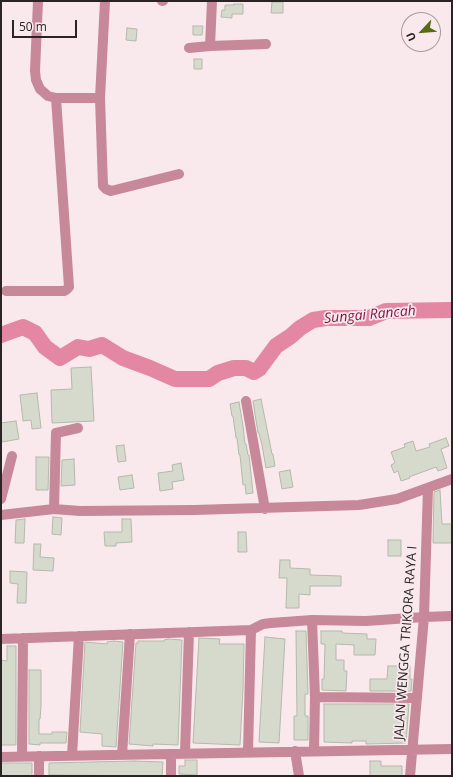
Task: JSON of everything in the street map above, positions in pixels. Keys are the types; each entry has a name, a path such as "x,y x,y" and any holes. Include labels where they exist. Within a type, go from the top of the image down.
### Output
{"street":[{"path":"38,1 35,71 36,80 40,89 48,96 56,98 100,98"},
{"path":"105,1 100,98 103,186 111,191 179,174"},
{"path":"210,46 212,1"},
{"path":"189,48 266,44"},
{"path":"6,291 64,291 69,287 56,98"},
{"path":"246,401 265,509"},
{"path":"54,509 56,433 78,428"},
{"path":"1,499 12,456"},
{"path":"1,514 54,509 80,511 194,510 358,505 397,499 452,479"},
{"name":"JALAN WENGGA TRIKORA RAYA I","path":"410,776 424,617 428,488"},
{"path":"1,639 251,630 271,622 312,620 366,621 452,616"},
{"path":"312,620 315,697 314,751"},
{"path":"248,752 251,630"},
{"path":"185,753 189,632"},
{"path":"122,754 130,634"},
{"path":"72,755 78,636"},
{"path":"22,756 23,638"},
{"path":"315,697 417,698"},
{"path":"1,757 452,749"},
{"path":"296,752 300,776"},
{"path":"171,754 171,776"},
{"path":"39,756 39,776"}],"building":[{"path":"272,2 283,2 283,13 271,13"},
{"path":"243,4 243,14 232,14 232,18 221,17 222,10 225,10 225,5"},
{"path":"193,26 203,26 202,35 193,35"},
{"path":"127,28 137,29 136,41 126,40"},
{"path":"194,59 202,59 202,69 194,69"},
{"path":"91,367 94,421 52,423 51,390 72,389 71,368"},
{"path":"37,393 41,428 32,429 31,420 23,421 20,395"},
{"path":"261,399 275,466 266,468 253,401"},
{"path":"239,402 245,444 249,455 253,493 246,494 245,484 243,485 240,455 230,404"},
{"path":"16,421 19,439 2,442 1,423"},
{"path":"446,438 449,446 441,449 447,468 438,471 436,467 401,481 398,471 394,473 391,465 395,463 391,452 405,447 404,444 413,441 416,451 430,447 429,444"},
{"path":"124,445 126,461 118,462 116,446"},
{"path":"36,457 49,457 48,490 36,490"},
{"path":"74,459 75,485 61,486 62,460"},
{"path":"181,463 184,480 172,482 173,489 160,491 158,473 173,471 172,465"},
{"path":"290,470 293,487 282,489 279,472"},
{"path":"132,475 134,488 120,490 118,477"},
{"path":"440,490 442,524 452,524 452,543 433,543 434,492"},
{"path":"53,517 62,518 61,535 52,534"},
{"path":"25,519 24,543 15,543 16,520"},
{"path":"122,519 131,519 132,542 116,543 116,546 105,546 104,532 122,532"},
{"path":"238,532 246,532 247,552 238,552"},
{"path":"388,540 401,540 401,556 388,556"},
{"path":"34,544 41,544 40,557 54,558 53,571 33,570"},
{"path":"280,560 290,560 290,568 310,569 310,575 341,576 341,586 310,586 310,595 299,594 299,608 286,608 287,578 279,578"},
{"path":"10,571 27,572 26,603 17,603 18,584 10,583"},
{"path":"296,631 306,631 308,694 305,694 305,716 308,716 308,740 294,740 294,716 297,716"},
{"path":"321,631 342,631 342,633 367,634 367,639 376,639 375,655 354,655 354,645 336,644 336,660 344,660 344,671 347,671 346,691 322,690 322,679 324,679 325,644 321,644"},
{"path":"265,637 285,639 279,743 259,742"},
{"path":"199,638 220,639 219,644 244,644 240,745 193,743"},
{"path":"168,639 182,640 178,745 153,744 153,746 129,744 136,643 138,643 138,641 164,641"},
{"path":"85,642 107,644 107,642 123,642 116,747 102,746 102,734 80,732"},
{"path":"7,646 16,646 16,745 1,745 1,660 7,661"},
{"path":"388,666 410,666 410,679 412,679 411,691 370,691 370,679 387,679"},
{"path":"29,670 41,670 39,734 67,732 66,743 40,743 40,745 29,744"},
{"path":"324,704 409,704 406,743 366,744 366,741 352,741 352,743 324,742"},
{"path":"185,760 197,760 197,775 179,774 179,766 185,766"},
{"path":"134,761 163,762 162,776 49,775 49,763"},
{"path":"370,761 381,761 381,766 402,766 402,776 370,776"},
{"path":"1,763 32,763 32,776 1,776"}],"waterway":[{"name":"Sungai Rancah","path":"1,335 23,327 35,333 45,347 60,358 78,347 89,349 102,345 123,358 175,379 209,379 218,373 234,368 246,368 254,372 259,369 276,346 313,320 326,318 369,318 386,311 452,310"}]}
